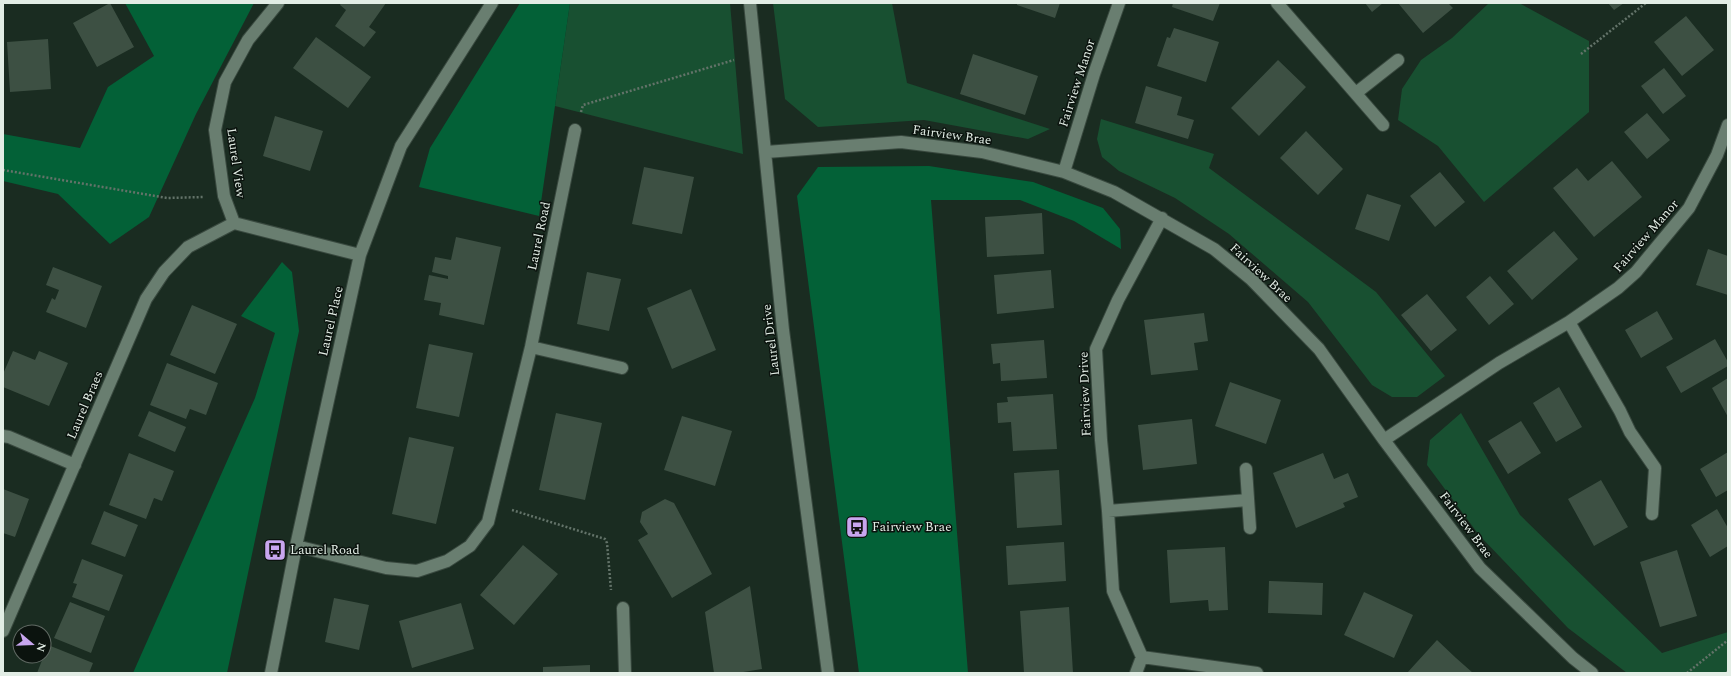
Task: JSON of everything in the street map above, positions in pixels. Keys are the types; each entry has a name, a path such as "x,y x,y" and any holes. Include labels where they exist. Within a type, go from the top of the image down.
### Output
{"street":[{"name":"Laurel View","path":"234,223 224,196 215,130 225,82 248,40 278,3"},
{"name":"Laurel Place","path":"271,673 296,546 360,255 401,146 492,3"},
{"name":"Laurel Drive","path":"750,3 784,338 828,673"},
{"name":"Fairview Manor","path":"1064,172 1094,74 1119,3"},
{"path":"1277,3 1383,125"},
{"path":"1356,93 1398,60"},
{"name":"Fairview Manor","path":"1384,440 1499,362 1569,322 1618,288 1636,272 1660,245 1689,208 1717,155 1728,125"},
{"name":"Laurel Road","path":"296,546 386,568 418,571 447,562 470,546 488,522 531,347 575,130"},
{"name":"Fairview Brae","path":"766,152 901,142 982,152 1064,172 1114,192 1214,249 1251,279 1319,349 1384,440 1480,568 1573,658 1592,673"},
{"name":"Fairview Drive","path":"1142,657 1113,591 1108,511 1101,440 1096,349 1118,300 1162,218"},
{"path":"234,223 360,255"},
{"name":"Laurel Braes","path":"3,631 146,299 164,272 188,247 234,223"},
{"path":"1569,322 1620,411 1630,432 1656,468 1652,514"},
{"path":"531,347 622,368"},
{"path":"3,436 9,437 74,465"},
{"path":"1246,469 1250,528"},
{"path":"1108,511 1248,500"},
{"path":"623,608 625,673"},
{"path":"1136,673 1142,657 1211,665 1257,673"}],"path":[{"path":"1581,54 1646,3"},
{"path":"575,130 583,105 756,54"},
{"path":"3,170 167,198 224,196"},
{"path":"493,504 605,539 607,543 612,595 623,608"},
{"path":"1687,673 1728,640"}],"green space":[{"path":"125,3 254,3 196,114 149,217 110,244 58,194 3,181 3,134 80,148 108,87 154,56"},
{"path":"520,3 570,3 539,216 419,187 430,148"},
{"path":"570,3 730,3 743,154 555,106"},
{"path":"773,3 892,3 907,83 1050,129 1028,139 924,120 818,127 785,99"},
{"path":"1489,3 1519,3 1589,41 1589,112 1484,202 1438,146 1398,120 1402,89 1421,60 1452,38"},
{"path":"1101,119 1214,154 1209,168 1376,292 1445,376 1417,397 1392,397 1372,385 1308,302 1229,234 1175,198 1119,171 1102,157 1097,139"},
{"path":"929,166 1033,182 1103,208 1120,229 1121,249 1074,221 1020,200 931,200 968,673 859,673 797,196 818,167"},
{"path":"282,262 292,272 299,331 227,673 133,673 255,398 275,333 241,316"},
{"path":"1461,413 1520,515 1662,653 1728,632 1728,673 1627,673 1568,628 1479,535 1427,465 1430,440"}],"building":[{"path":"110,3 134,47 97,67 73,23"},
{"path":"341,3 386,3 369,27 376,32 364,47 335,26 346,10 340,5"},
{"path":"1017,3 1060,3 1055,18 1017,5"},
{"path":"1173,3 1220,3 1213,21 1172,7"},
{"path":"1365,3 1383,3 1372,12"},
{"path":"1398,3 1448,3 1453,8 1423,33"},
{"path":"1608,3 1624,3 1614,10"},
{"path":"1686,16 1714,50 1682,76 1654,42"},
{"path":"1174,28 1219,42 1206,82 1157,66 1167,37 1170,38"},
{"path":"316,37 371,77 348,108 293,68"},
{"path":"48,39 51,89 10,92 7,42"},
{"path":"973,54 1038,76 1025,115 960,94"},
{"path":"1278,60 1306,87 1259,136 1231,108"},
{"path":"1664,68 1686,96 1663,114 1641,86"},
{"path":"1146,86 1182,97 1177,115 1194,120 1188,139 1135,123"},
{"path":"1647,113 1670,140 1647,159 1624,132"},
{"path":"275,116 323,131 310,171 263,156"},
{"path":"1306,131 1343,169 1318,195 1280,158"},
{"path":"1612,161 1642,197 1594,237 1553,188 1577,168 1588,181"},
{"path":"644,167 694,177 682,234 632,224"},
{"path":"1440,172 1465,202 1435,227 1410,196"},
{"path":"1367,194 1401,205 1389,241 1355,229"},
{"path":"1042,213 1044,254 987,257 985,217"},
{"path":"1554,231 1578,259 1532,300 1507,271"},
{"path":"456,237 501,247 484,325 439,315 441,303 424,300 429,275 448,279 448,276 432,272 435,257 451,260"},
{"path":"1708,249 1728,256 1728,295 1696,285"},
{"path":"53,267 102,286 86,328 46,312 52,298 55,300 59,290 46,285"},
{"path":"1051,270 1054,308 997,314 994,275"},
{"path":"587,272 621,279 609,331 577,324"},
{"path":"1490,276 1514,304 1489,325 1466,297"},
{"path":"691,289 716,350 672,369 647,308"},
{"path":"1427,294 1457,330 1431,351 1401,315"},
{"path":"192,305 237,324 215,374 170,355"},
{"path":"1657,311 1673,339 1641,358 1625,330"},
{"path":"1204,313 1208,341 1194,343 1198,370 1151,375 1144,320"},
{"path":"1715,339 1728,362 1728,366 1681,393 1666,367"},
{"path":"1044,340 1047,378 1001,381 1000,363 993,364 991,344"},
{"path":"429,344 473,353 459,417 416,408"},
{"path":"13,351 35,360 39,351 68,363 49,406 3,387 3,374"},
{"path":"167,363 218,383 206,415 190,409 186,419 150,405"},
{"path":"1728,378 1728,417 1712,388"},
{"path":"1230,382 1281,400 1266,444 1215,426"},
{"path":"1559,387 1582,427 1556,442 1533,403"},
{"path":"1053,394 1057,449 1013,451 1011,422 998,423 997,403 1008,402 1007,397"},
{"path":"149,411 186,427 175,452 138,436"},
{"path":"556,413 602,423 585,500 539,490"},
{"path":"682,416 732,431 715,486 664,470"},
{"path":"1192,419 1197,464 1143,470 1138,425"},
{"path":"1521,421 1541,453 1508,474 1488,441"},
{"path":"409,437 454,447 436,524 392,514"},
{"path":"1728,452 1728,490 1716,497 1700,469"},
{"path":"129,453 174,471 162,501 154,498 146,519 109,505"},
{"path":"1323,453 1334,479 1348,473 1358,497 1343,503 1345,507 1296,528 1273,473"},
{"path":"1059,470 1062,525 1017,528 1014,473"},
{"path":"1601,480 1628,527 1594,546 1568,499"},
{"path":"3,489 29,499 15,537 3,533"},
{"path":"665,499 674,503 712,574 672,598 638,540 648,534 640,522 642,512"},
{"path":"1717,509 1728,528 1728,546 1710,557 1691,525"},
{"path":"104,511 138,525 125,557 91,544"},
{"path":"1064,542 1066,581 1008,585 1006,546"},
{"path":"523,545 558,574 514,625 480,595"},
{"path":"1225,547 1228,610 1209,611 1208,600 1170,603 1167,550"},
{"path":"1677,550 1697,616 1660,627 1640,562"},
{"path":"82,559 123,575 109,611 72,597 77,584 73,583"},
{"path":"1269,581 1323,583 1322,615 1268,613"},
{"path":"750,586 762,669 737,673 714,673 705,612"},
{"path":"1364,592 1413,615 1394,658 1344,635"},
{"path":"334,598 369,605 359,650 325,642"},
{"path":"70,602 105,616 91,653 54,638"},
{"path":"461,603 474,649 412,668 399,621"},
{"path":"1069,607 1073,673 1024,673 1020,611"},
{"path":"1437,640 1456,658 1473,673 1407,673"},
{"path":"52,647 93,663 89,673 37,673 41,664 52,664"},
{"path":"590,665 590,673 543,673 543,667"}],"place":[{"name":"Fairview Brae","path":"857,527"},
{"name":"Laurel Road","path":"275,550"}]}
